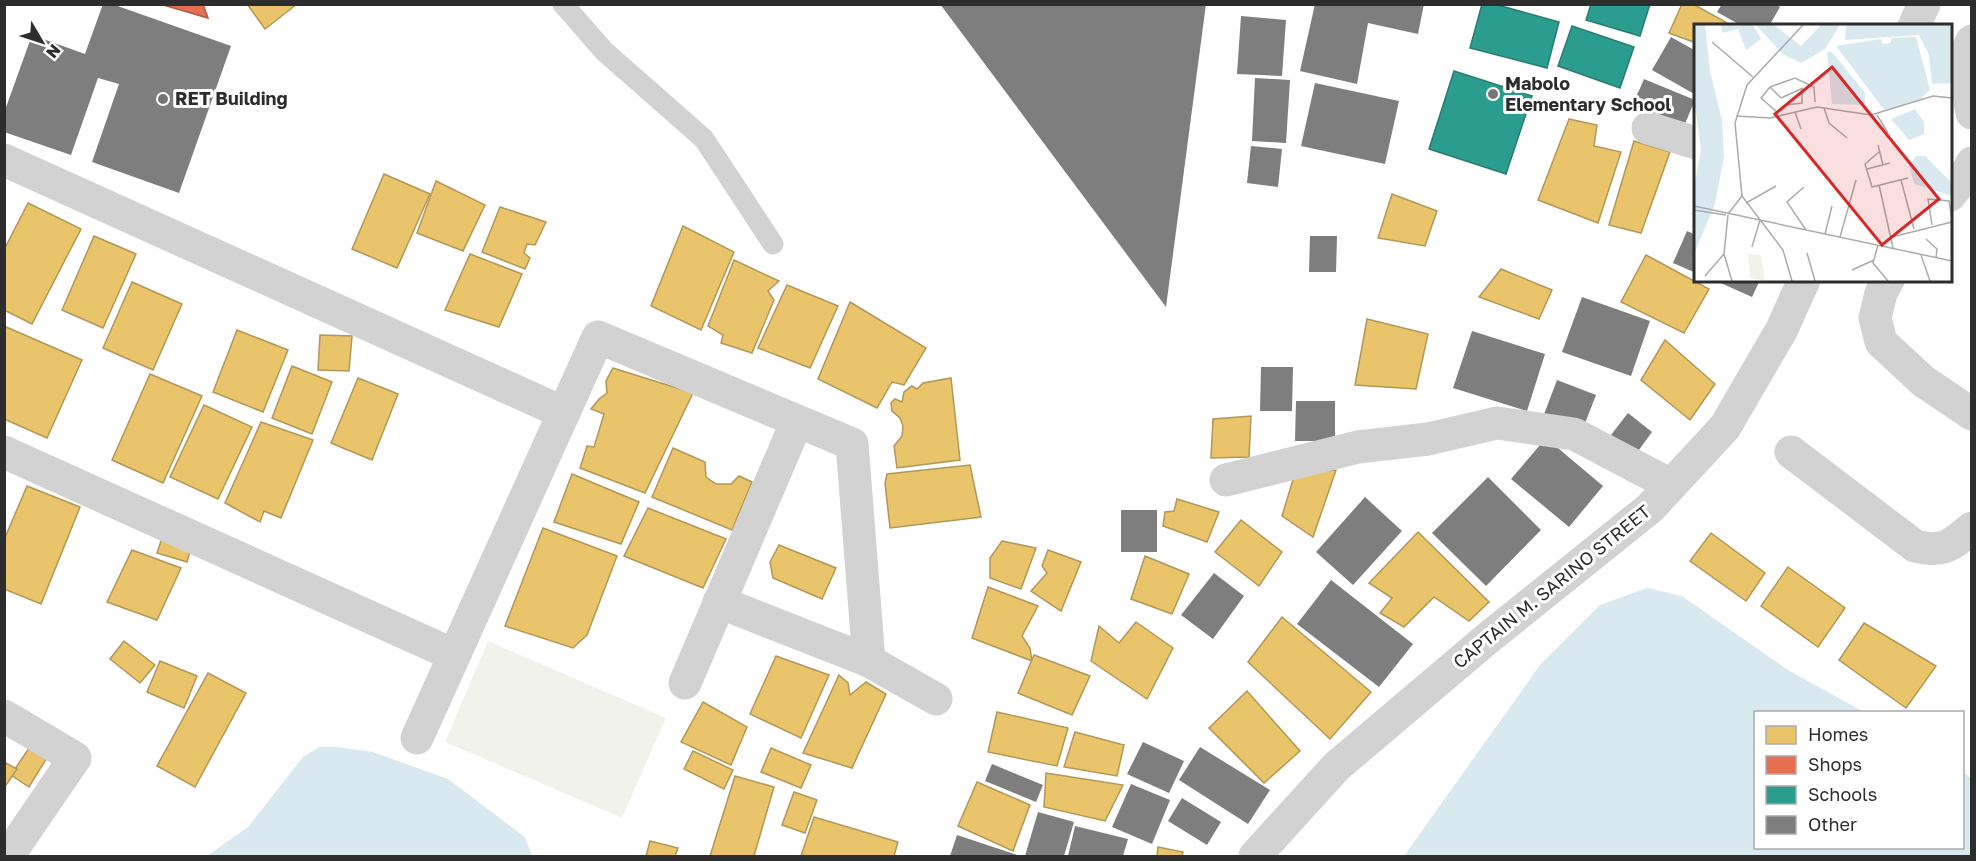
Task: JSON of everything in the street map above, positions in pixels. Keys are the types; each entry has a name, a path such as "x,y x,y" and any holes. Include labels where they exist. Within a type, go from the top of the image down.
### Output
{"street":[{"path":"1915,24 1924,4"},
{"path":"1971,40 1963,58 1971,113"},
{"path":"1648,128 1694,143"},
{"path":"4,160 564,413"},
{"name":"CAPTAIN M. SARINO STREET","path":"1254,856 1337,766 1488,638 1650,508 1725,427 1782,329 1803,282"},
{"path":"1887,282 1881,293 1875,318 1881,342 1923,381 1971,414"},
{"path":"417,738 598,338 852,444 869,661"},
{"path":"685,683 796,421"},
{"path":"1226,480 1358,447 1428,439 1497,423 1574,434 1671,485"},
{"path":"4,452 454,655"},
{"path":"1791,452 1915,546 1933,550 1953,544 1971,528"},
{"path":"719,602 869,661 936,699"},
{"path":"4,716 75,758 8,856"}],"lane":[{"path":"563,4 604,51 704,140 773,244"}],"shaded area":[{"path":"1647,588 1682,596 1788,670 1862,711 1754,711 1754,849 1964,849 1964,773 1971,778 1971,856 1404,856 1540,665 1600,605"},
{"path":"488,641 666,718 622,818 445,742"},
{"path":"319,747 373,752 448,779 525,837 532,856 207,856 248,827 303,757"}],"building: Homes":[{"path":"247,4 297,4 265,29"},
{"path":"1682,4 1693,4 1729,24 1694,24 1694,42 1669,33"},
{"path":"1569,119 1597,125 1594,146 1621,152 1598,223 1538,200"},
{"path":"1634,141 1670,152 1641,233 1609,225"},
{"path":"384,174 430,194 397,268 352,249"},
{"path":"436,181 485,205 463,251 417,233"},
{"path":"1392,194 1437,211 1425,246 1378,238"},
{"path":"28,203 81,229 32,324 4,310 4,250"},
{"path":"500,207 546,222 535,245 527,244 524,253 530,258 525,269 482,252"},
{"path":"683,226 734,252 701,330 651,306"},
{"path":"94,236 136,254 103,328 62,310"},
{"path":"470,254 522,274 499,327 445,310"},
{"path":"1646,255 1709,289 1684,333 1621,302"},
{"path":"734,260 779,281 768,291 774,300 752,353 721,343 723,335 708,326"},
{"path":"1501,269 1552,290 1539,319 1479,297"},
{"path":"132,282 182,304 153,370 103,348"},
{"path":"787,285 838,306 810,368 758,348"},
{"path":"850,302 926,348 904,385 892,382 877,408 818,379"},
{"path":"1367,319 1428,334 1416,389 1355,385"},
{"path":"4,326 82,360 47,438 4,419"},
{"path":"237,330 288,350 263,412 213,392"},
{"path":"320,335 352,336 349,371 318,370"},
{"path":"1665,340 1715,384 1690,420 1641,380"},
{"path":"292,366 332,382 312,434 272,418"},
{"path":"613,368 693,393 645,493 580,468 587,446 594,447 604,414 591,409 607,393 606,381"},
{"path":"150,374 202,396 163,483 112,460"},
{"path":"358,378 398,394 372,460 331,443"},
{"path":"951,378 960,460 897,468 894,446 902,436 903,426 900,418 892,411 891,403 895,399 902,402 904,392 912,386 917,389 923,383"},
{"path":"204,405 252,427 218,499 170,477"},
{"path":"1251,416 1249,457 1211,458 1213,419"},
{"path":"261,422 313,440 281,518 264,511 260,522 225,503"},
{"path":"673,448 705,462 706,477 716,484 731,484 739,476 752,482 732,530 652,497"},
{"path":"970,465 981,517 890,528 885,483 887,474"},
{"path":"1336,470 1313,537 1282,516 1295,473"},
{"path":"572,474 639,502 621,544 554,522"},
{"path":"27,486 80,507 41,604 4,589 4,540"},
{"path":"1177,499 1219,512 1207,542 1163,526 1165,512 1174,511"},
{"path":"648,508 726,539 703,588 624,556"},
{"path":"1241,520 1282,552 1259,586 1215,552"},
{"path":"543,528 617,556 587,635 573,648 505,626"},
{"path":"1418,532 1489,602 1469,621 1434,597 1404,627 1380,613 1392,598 1369,583"},
{"path":"1711,533 1765,573 1746,601 1690,561"},
{"path":"163,535 192,544 187,562 157,553"},
{"path":"1002,541 1036,548 1021,589 990,578 990,558"},
{"path":"779,545 836,568 822,599 773,578 770,562"},
{"path":"132,550 181,568 157,620 107,602"},
{"path":"1048,550 1081,562 1061,611 1031,591 1047,573 1042,566"},
{"path":"1145,556 1189,574 1172,614 1131,599"},
{"path":"1788,567 1845,608 1818,647 1761,606"},
{"path":"988,587 1038,606 1022,636 1030,648 1032,661 972,638"},
{"path":"1282,617 1371,692 1330,739 1248,662"},
{"path":"1136,622 1173,648 1147,699 1091,661 1099,626 1119,643"},
{"path":"1864,623 1936,666 1906,708 1839,660"},
{"path":"124,641 155,665 140,683 110,659"},
{"path":"1034,655 1090,676 1072,715 1018,693"},
{"path":"776,656 829,675 801,738 750,714"},
{"path":"160,661 197,676 184,708 147,692"},
{"path":"208,673 246,693 195,787 157,766"},
{"path":"839,675 848,683 850,695 866,682 886,694 852,768 803,753"},
{"path":"1247,691 1300,751 1264,783 1209,728"},
{"path":"703,702 747,727 731,765 681,742"},
{"path":"997,712 1068,728 1057,766 988,752"},
{"path":"1075,732 1124,745 1117,776 1064,767"},
{"path":"31,745 48,756 29,787 11,775"},
{"path":"771,748 811,765 801,788 761,772"},
{"path":"693,751 733,770 724,789 684,769"},
{"path":"4,762 17,769 4,788"},
{"path":"1046,773 1123,785 1105,821 1044,807"},
{"path":"735,776 774,787 754,856 710,856"},
{"path":"977,782 1030,805 1013,851 958,826"},
{"path":"794,792 817,800 805,833 782,825"},
{"path":"814,817 898,842 894,856 801,856"},
{"path":"650,841 678,848 675,856 646,856"},
{"path":"1158,847 1183,852 1182,856 1157,856"}],"building: Shops":[{"path":"160,4 203,4 208,18"}],"building: Schools":[{"path":"1482,4 1494,4 1559,22 1547,68 1470,48"},
{"path":"1591,4 1650,4 1640,36 1586,20"},
{"path":"1572,26 1634,47 1620,88 1558,66"},
{"path":"1454,71 1532,96 1506,174 1429,149"}],"building: Other":[{"name":"RET Building","path":"103,4 112,4 231,46 179,193 92,162 119,84 98,78 71,155 4,132 4,113 32,35 85,54"},
{"path":"940,4 1206,4 1166,307"},
{"path":"1315,4 1424,4 1418,34 1368,23 1357,84 1300,71"},
{"path":"1722,4 1775,4 1780,7 1770,24 1738,24 1717,12"},
{"path":"1241,16 1286,20 1282,76 1237,74"},
{"path":"1671,37 1694,50 1694,94 1652,70"},
{"path":"1255,78 1290,80 1286,143 1252,141"},
{"path":"1644,79 1694,100 1684,126 1633,104"},
{"path":"1315,83 1399,101 1385,164 1301,146"},
{"path":"1251,146 1282,149 1278,187 1247,183"},
{"path":"1687,231 1694,234 1694,272 1673,263"},
{"path":"1310,236 1337,236 1336,272 1309,272"},
{"path":"1718,282 1759,282 1752,297"},
{"path":"1582,297 1650,321 1631,376 1562,352"},
{"path":"1472,331 1545,354 1527,411 1453,388"},
{"path":"1261,367 1293,367 1292,411 1260,411"},
{"path":"1557,380 1596,395 1582,431 1543,417"},
{"path":"1296,401 1335,401 1335,441 1295,441"},
{"path":"1628,413 1652,432 1636,454 1611,435"},
{"path":"1546,438 1603,486 1569,527 1511,479"},
{"path":"1488,477 1541,530 1486,586 1432,533"},
{"path":"1365,497 1402,531 1353,585 1316,552"},
{"path":"1121,510 1157,510 1157,552 1121,552"},
{"path":"1214,573 1244,596 1213,639 1181,615"},
{"path":"1331,580 1413,644 1379,687 1297,624"},
{"path":"1143,742 1184,761 1169,793 1127,774"},
{"path":"1200,747 1270,790 1248,824 1179,780"},
{"path":"992,764 1043,785 1036,802 985,781"},
{"path":"1131,784 1170,800 1152,844 1112,827"},
{"path":"1182,798 1221,822 1207,845 1168,821"},
{"path":"1038,812 1074,822 1064,856 1025,856"},
{"path":"1075,826 1128,839 1123,856 1068,856"},
{"path":"957,835 1020,856 950,856"}],"place":[{"name":"Mabolo Elementary School","path":"1493,94"},
{"name":"RET Building","path":"163,99"}]}
